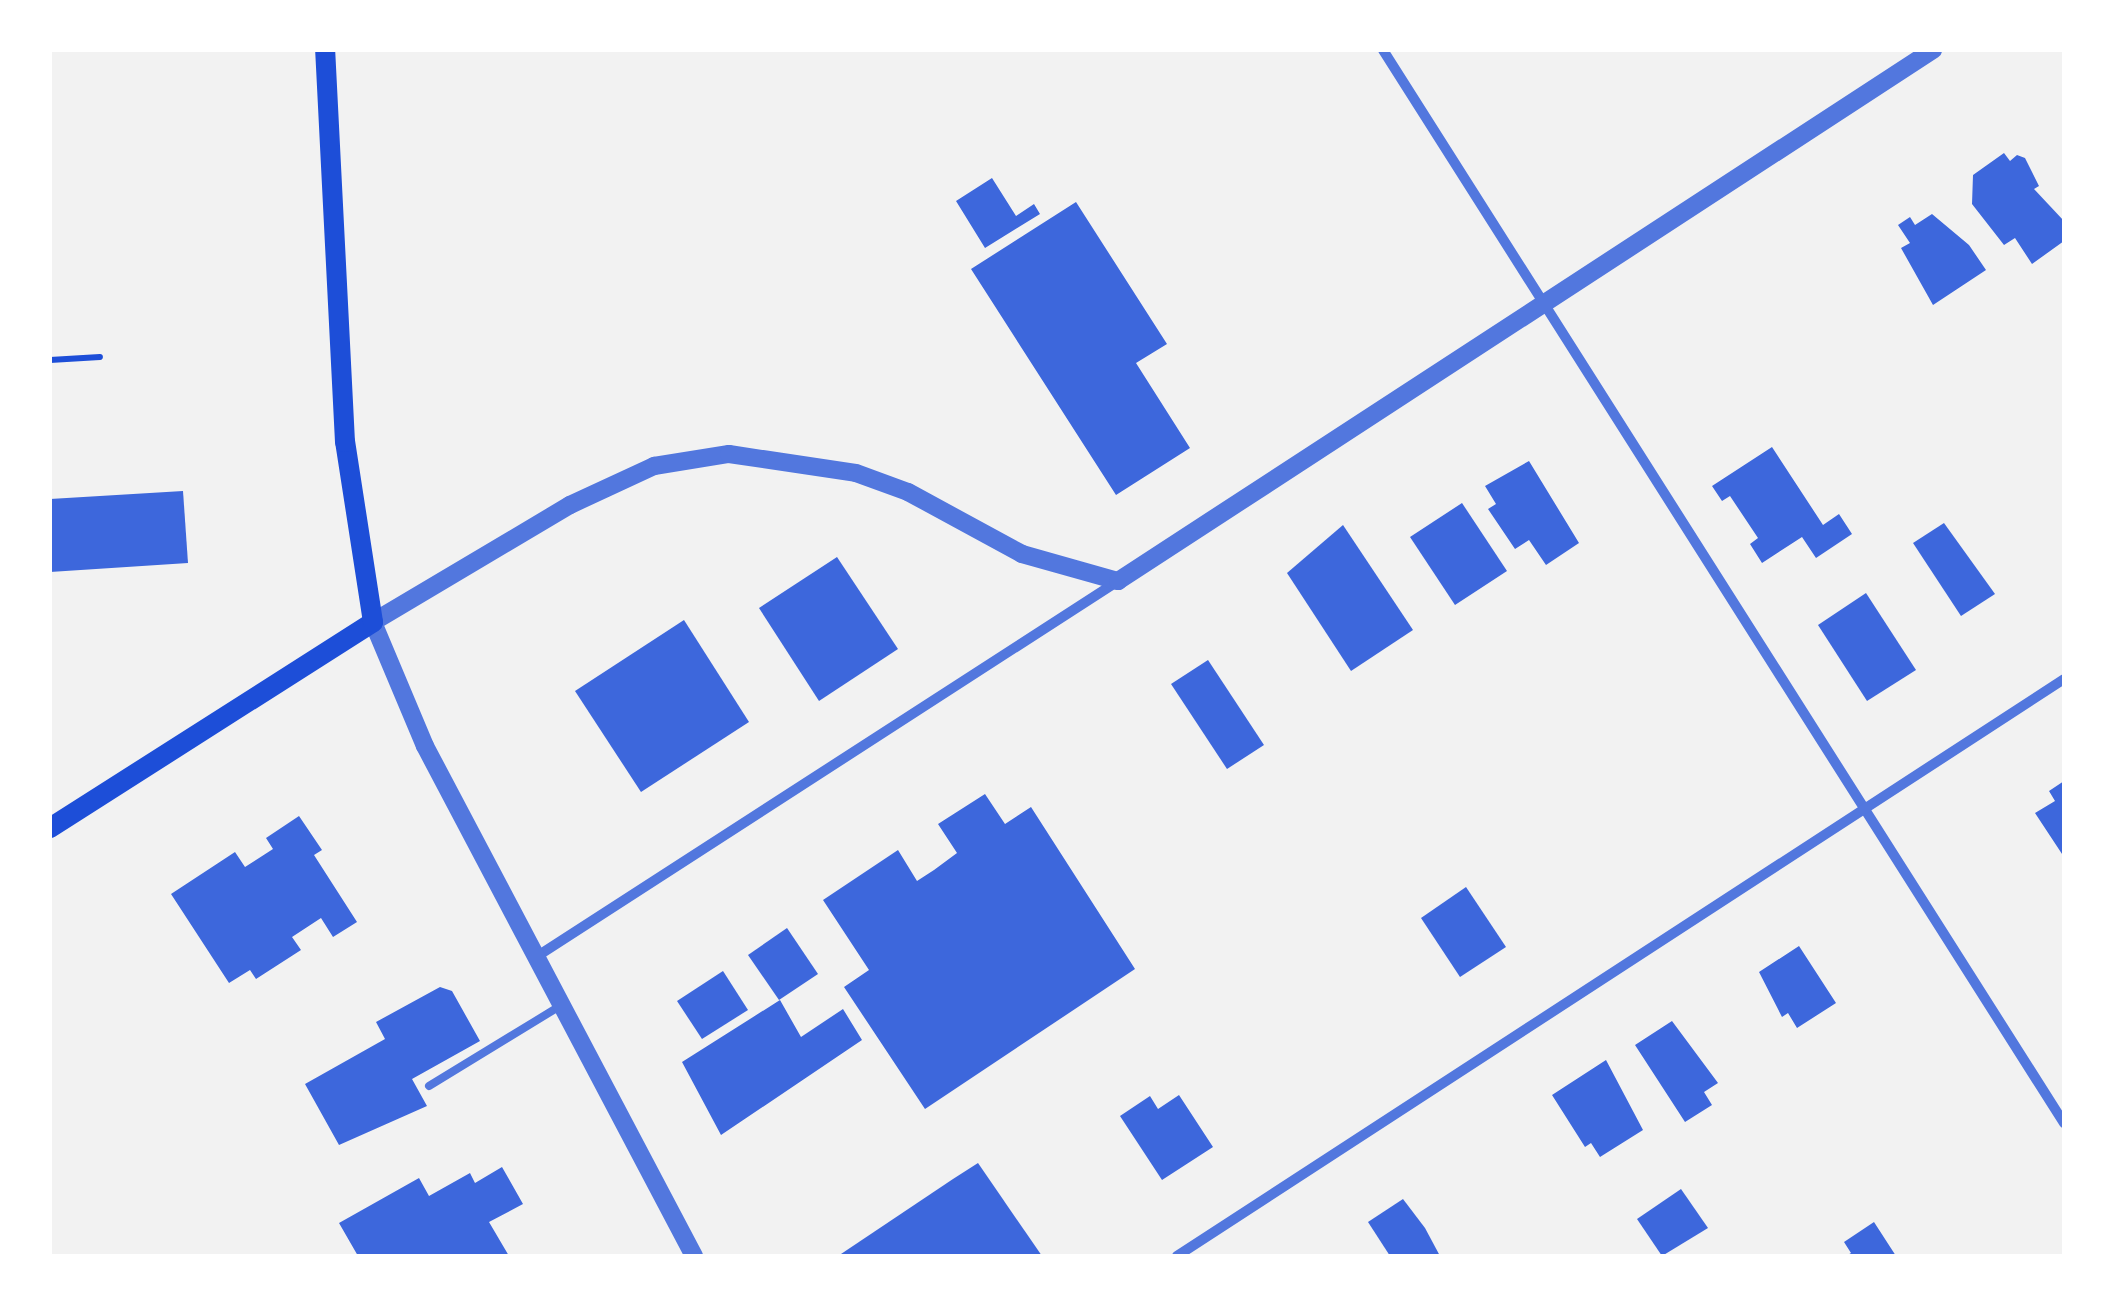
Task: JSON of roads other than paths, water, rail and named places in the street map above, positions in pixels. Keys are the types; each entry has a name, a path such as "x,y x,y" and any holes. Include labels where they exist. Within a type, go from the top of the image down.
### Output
{"main road":[{"path":"50,828 372,622 345,442 325,50"}],"street":[{"path":"1383,50 2064,1122"},
{"path":"535,958 1933,50"},
{"path":"694,1256 424,746 372,622 570,505 654,466 729,454 856,473 908,492 1022,554 1118,581"},
{"path":"1177,1256 2064,679"}],"lane":[{"path":"429,1086 560,1006"}]}
